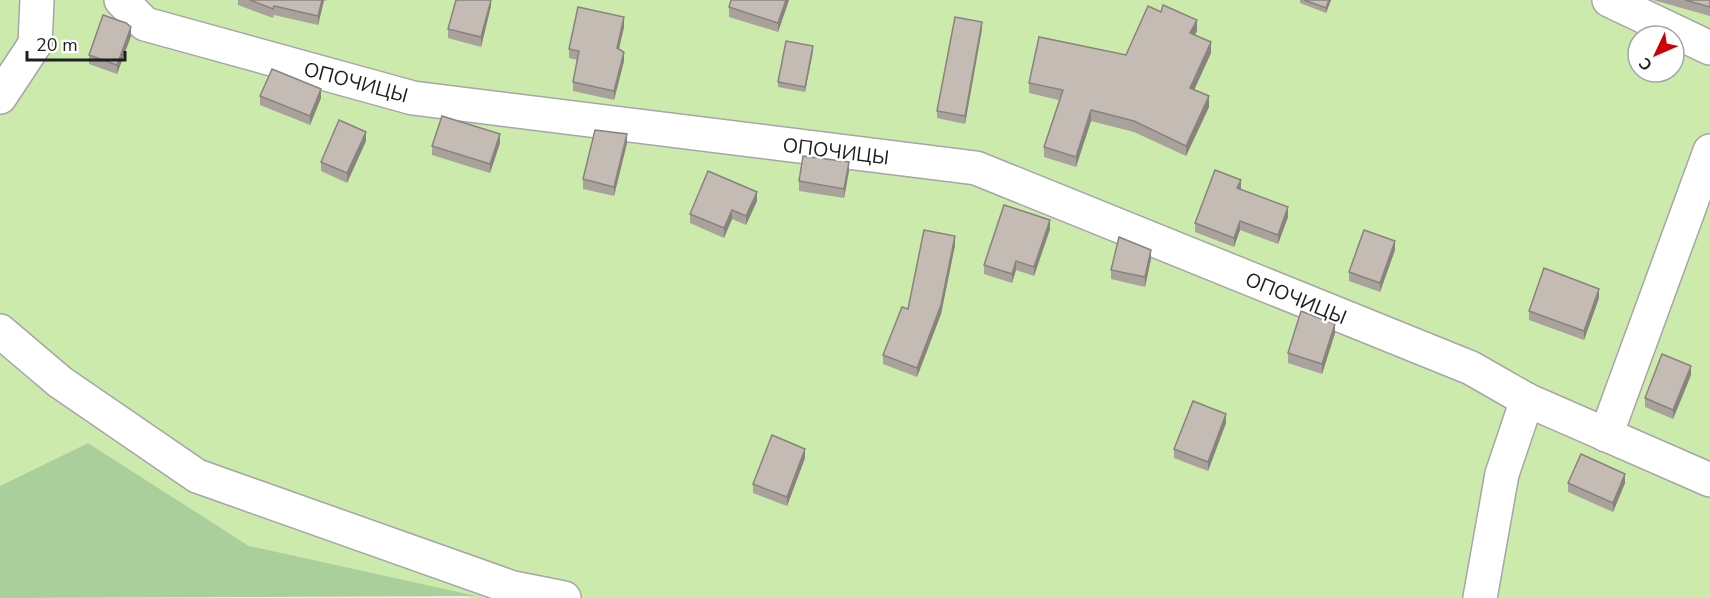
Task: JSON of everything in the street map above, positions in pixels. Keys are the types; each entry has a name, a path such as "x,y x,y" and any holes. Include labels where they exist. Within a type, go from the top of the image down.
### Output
{"street":[{"name":"ОПОЧИЦЫ","path":"121,0 145,24 413,98 976,168 1471,368 1527,400 1710,480"},
{"path":"1609,0 1710,48"},
{"path":"0,97 35,44 32,1"},
{"path":"1606,435 1710,152"},
{"path":"0,331 60,382 197,476 513,588 564,598"},
{"path":"1480,598 1502,474 1527,400"}],"green space":[{"path":"0,0 1710,0 1710,598 475,598 249,546 88,443 0,486"},
{"path":"88,443 249,546 476,596 0,598 0,486"}],"building":[{"path":"250,0 322,0 318,16 274,6 273,9"},
{"path":"456,0 491,0 481,37 448,29"},
{"path":"731,0 786,0 778,23 729,7"},
{"path":"1304,0 1329,0 1326,8"},
{"path":"1685,0 1710,0 1710,7"},
{"path":"1163,5 1197,20 1190,33 1211,42 1190,88 1209,96 1186,146 1134,121 1091,110 1076,157 1044,147 1063,90 1029,83 1039,37 1126,55 1148,6 1161,12"},
{"path":"578,7 624,17 617,48 624,52 614,91 573,82 579,51 569,49"},
{"path":"103,15 131,27 117,65 89,55"},
{"path":"955,17 982,22 965,116 937,111"},
{"path":"786,41 813,46 805,87 778,82"},
{"path":"272,69 321,89 310,116 260,96"},
{"path":"442,116 500,134 490,164 432,146"},
{"path":"339,120 366,132 347,173 321,162"},
{"path":"595,130 627,134 614,187 583,179"},
{"path":"803,156 849,162 844,189 799,181"},
{"path":"1215,170 1241,180 1237,188 1288,207 1278,235 1240,221 1234,238 1195,223"},
{"path":"708,171 757,192 746,216 732,210 724,228 690,214"},
{"path":"1004,205 1050,220 1034,267 1016,261 1012,274 984,265"},
{"path":"924,230 955,236 941,305 917,368 883,355 902,307 908,309"},
{"path":"1364,230 1395,241 1380,283 1349,272"},
{"path":"1119,237 1151,250 1145,277 1111,270"},
{"path":"1544,268 1599,289 1584,331 1529,311"},
{"path":"1301,311 1335,324 1322,364 1288,353"},
{"path":"1662,354 1691,366 1673,410 1645,398"},
{"path":"1193,401 1226,414 1208,462 1174,449"},
{"path":"772,435 805,449 787,497 753,484"},
{"path":"1581,454 1625,474 1613,503 1568,483"}]}
